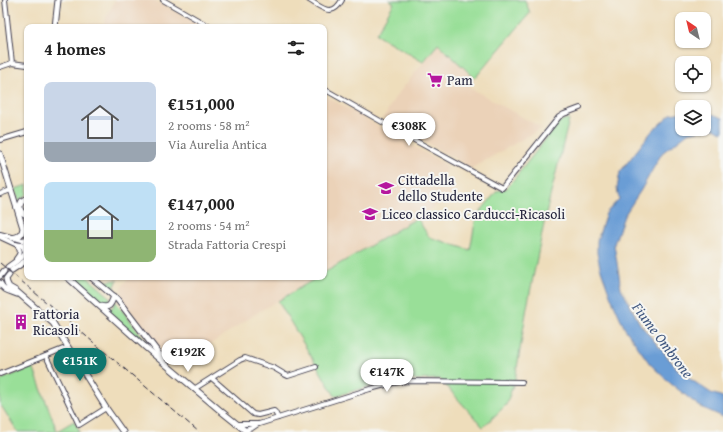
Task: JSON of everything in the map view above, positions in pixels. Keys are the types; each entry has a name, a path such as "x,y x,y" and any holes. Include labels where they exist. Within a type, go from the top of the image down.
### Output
{"main road":[{"path":"55,24 58,0"},
{"path":"0,154 23,228 22,234 12,238"},
{"path":"12,191 20,205 21,212 24,214"},
{"path":"20,205 24,200"},
{"path":"24,254 14,262 10,269 24,262"},
{"path":"7,277 9,287 16,291 53,323 121,431"},
{"path":"71,280 144,346 235,424 246,431"},
{"path":"95,280 114,296 172,370"},
{"path":"0,284 6,290 22,296"},
{"path":"100,306 104,307 110,305 114,296"}],"street":[{"path":"5,0 12,63"},
{"path":"163,0 203,24"},
{"path":"309,0 330,11 337,8 342,0"},
{"path":"0,67 12,63 24,65"},
{"path":"327,91 413,140 502,188 555,122 564,114 580,108"},
{"path":"0,140 24,133"},
{"path":"0,194 12,191"},
{"path":"0,235 24,240"},
{"path":"0,235 16,244 21,245 24,249"},
{"path":"14,262 19,256 20,252 16,244"},
{"path":"0,284 7,277"},
{"path":"0,374 68,347"},
{"path":"46,356 78,425 106,408"},
{"path":"194,389 245,358 274,368 288,376 316,367"},
{"path":"212,378 253,414 258,415 274,411 278,418"},
{"path":"235,424 259,424 370,389 400,382 522,382"},
{"path":"248,424 245,427 246,431 252,430 259,424"}],"shaded area":[{"path":"115,0 154,0 199,24 103,24"},
{"path":"62,21 103,24 62,24"},
{"path":"438,44 475,78 470,88 542,128 472,168 383,119 394,99"},
{"name":"Cittadella dello Studente","path":"327,97 448,166 440,183 456,194 327,271"},
{"path":"127,280 313,280 260,311 175,368 124,302 121,289"}],"green space":[{"path":"389,0 525,0 530,13 475,78 438,44 423,62 376,34 394,3"},
{"path":"566,119 569,120 547,209 527,307 515,380 506,405 483,427 440,379 402,380 379,384 335,396 278,301 313,280 327,280 327,271 417,218 429,237 470,250 476,217 497,191 507,188 560,121"},
{"path":"24,186 24,197 19,201 15,189"},
{"path":"75,280 90,280 110,297 110,303 105,305"},
{"path":"117,280 113,291 102,282"},
{"path":"115,301 153,351 106,310 113,307"},
{"path":"33,367 57,431 74,421 80,432 18,432 0,404 0,380"}],"water":[{"path":"675,113 675,136 684,136 662,153 624,216 614,244 621,288 640,324 680,372 711,393 723,397 723,417 699,406 670,383 650,364 625,329 610,295 600,267 597,253 597,241 606,213 619,199 617,188 620,172 652,131 671,114"},
{"path":"711,114 723,118 723,133 714,128 711,129"}],"railway":[{"path":"0,263 199,432"}],"place":[{"name":"Pam","path":"435,80"},
{"name":"Cittadella dello Studente","path":"386,188"},
{"name":"Liceo classico Carducci-Ricasoli","path":"370,214"},
{"name":"Fattoria Ricasoli","path":"21,322"}],"water label":[{"name":"Fiume Ombrone","path":"663,340"}]}
